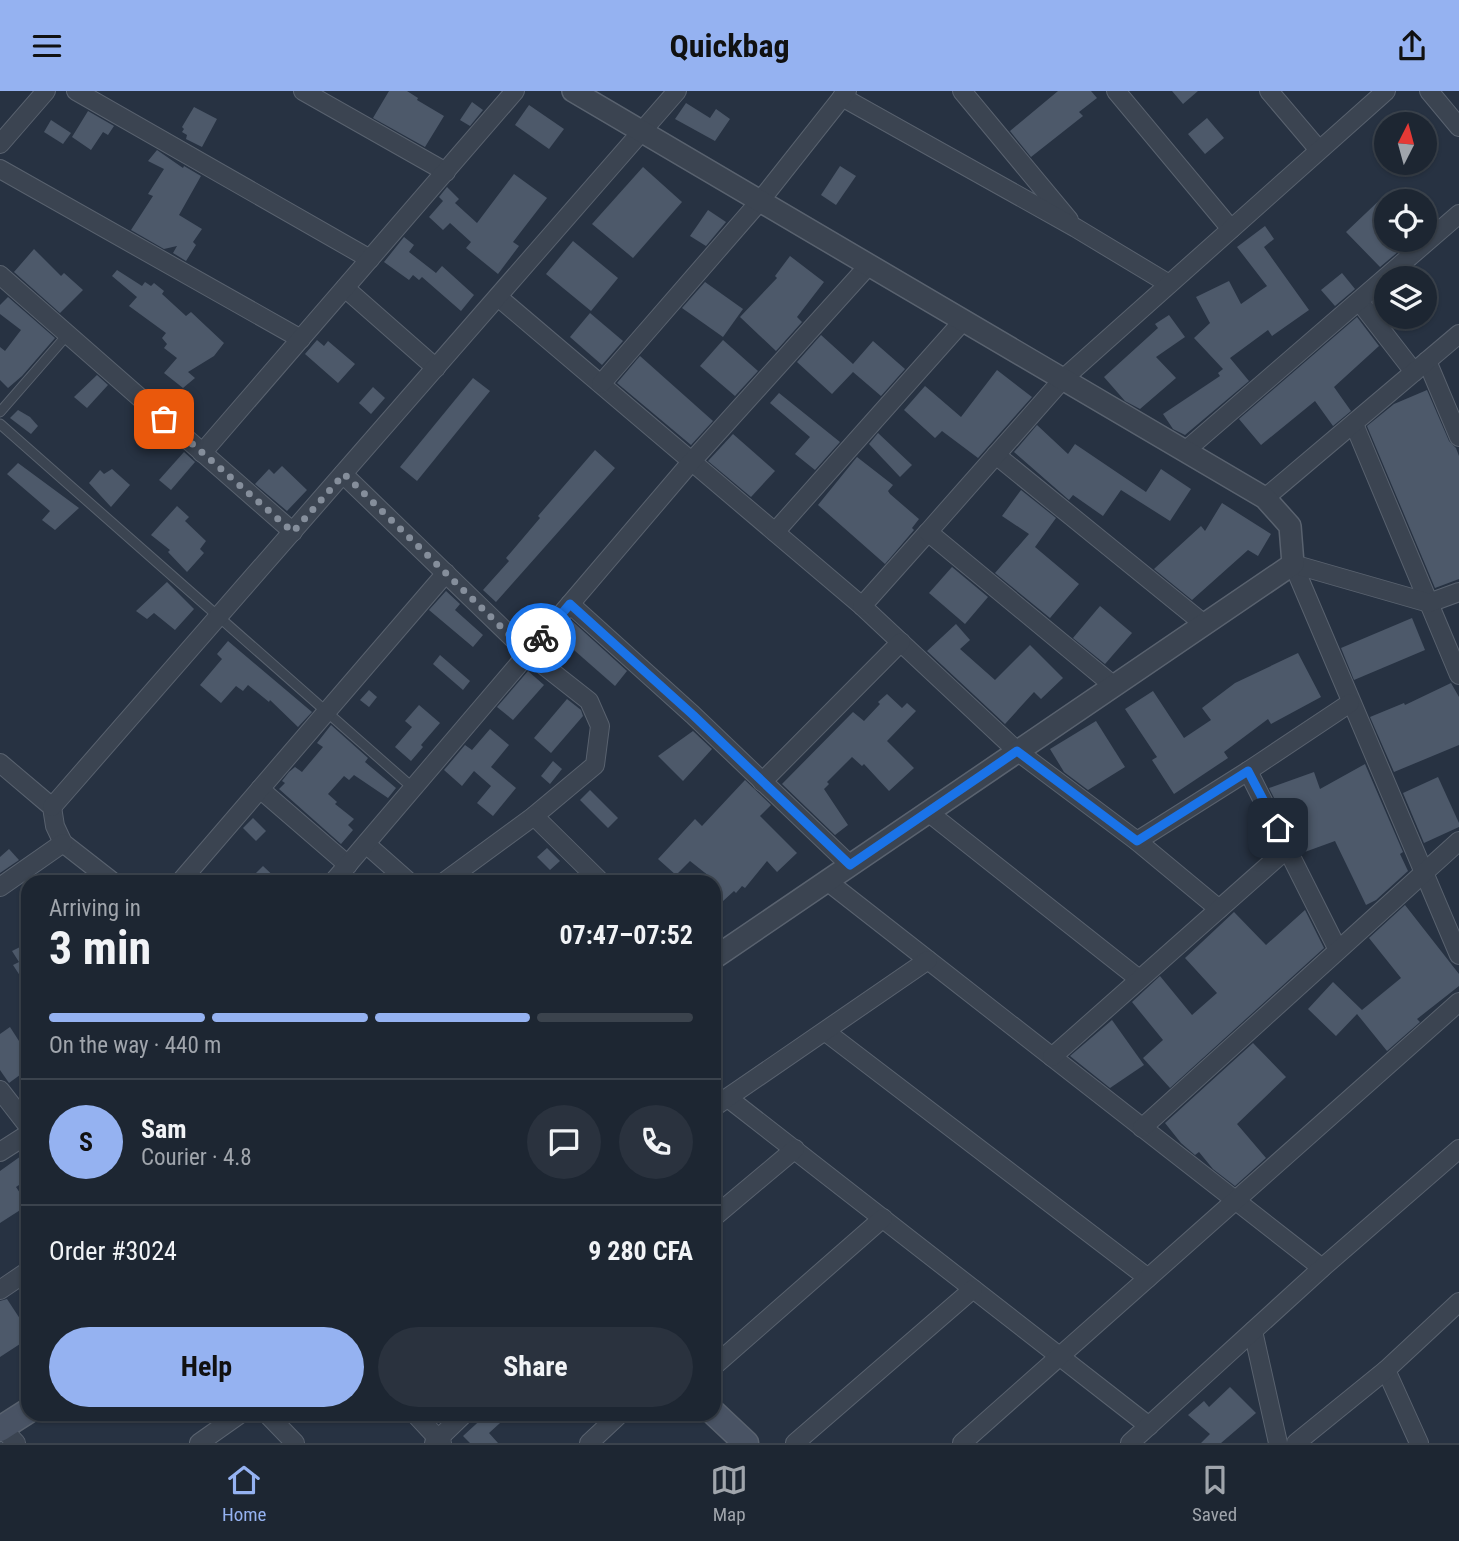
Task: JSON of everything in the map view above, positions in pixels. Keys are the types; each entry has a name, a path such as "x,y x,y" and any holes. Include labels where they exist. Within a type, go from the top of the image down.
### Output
{"main road":[{"path":"6,1434 21,1418"},
{"path":"721,1420 746,1443"}],"street":[{"path":"0,144 46,91"},
{"path":"76,91 370,259"},
{"path":"303,91 446,171"},
{"path":"202,453 515,91"},
{"path":"573,91 1265,498 1290,526 1293,564 1459,955"},
{"path":"52,807 677,91"},
{"path":"962,91 1076,228"},
{"path":"1116,91 1231,229"},
{"path":"1269,91 1320,151"},
{"path":"862,606 1063,379 1386,91"},
{"path":"1429,91 1459,127"},
{"path":"601,384 761,201 845,94 1169,284"},
{"path":"0,169 301,339"},
{"path":"1185,451 1459,214"},
{"path":"341,875 692,461 869,265"},
{"path":"0,275 293,532"},
{"path":"345,288 436,368"},
{"path":"498,297 862,606 1017,751 1137,841 1219,909"},
{"path":"1359,301 1421,367 1459,437"},
{"path":"775,532 963,321"},
{"path":"1265,498 1459,334"},
{"path":"1353,424 1459,675"},
{"path":"996,455 1205,624"},
{"path":"344,474 528,653 589,701 600,726 595,765 534,816 454,875"},
{"path":"928,532 1114,686"},
{"path":"1293,564 1429,603 1459,592"},
{"path":"721,953 1293,564"},
{"path":"186,875 446,573"},
{"path":"570,604 850,865"},
{"path":"762,782 901,642"},
{"path":"1137,841 1350,703"},
{"path":"0,763 52,807 55,826 63,843 104,875"},
{"path":"1248,771 1338,950"},
{"path":"260,789 337,875"},
{"path":"928,812 1139,979"},
{"path":"534,816 594,875"},
{"path":"1142,1128 1459,841"},
{"path":"0,887 63,843"},
{"path":"366,844 401,875"},
{"path":"1052,1057 1288,848"},
{"path":"827,881 1322,1268"},
{"path":"928,960 721,1103 795,1149 1149,1426"},
{"path":"962,1443 1459,1002"},
{"path":"826,1032 1148,1278"},
{"path":"0,1090 21,1117"},
{"path":"0,1152 21,1138"},
{"path":"721,1211 795,1149"},
{"path":"1130,1443 1322,1268 1459,1149"},
{"path":"721,1360 883,1218"},
{"path":"0,1290 21,1276"},
{"path":"795,1443 973,1289"},
{"path":"1296,1443 1386,1370 1459,1302"},
{"path":"1253,1331 1278,1443"},
{"path":"1386,1370 1419,1443"},
{"path":"200,1443 230,1421"},
{"path":"274,1421 295,1443"},
{"path":"421,1421 438,1442 458,1421"},
{"path":"589,1443 613,1421"}],"lane":[{"path":"0,412 68,334"},
{"path":"0,424 413,788"}],"building":[{"path":"389,91 407,91 444,116 425,147 373,118"},
{"path":"1058,91 1091,91 1097,98 1079,112 1083,116 1031,157 1010,131"},
{"path":"1172,91 1198,91 1183,104"},
{"path":"472,102 483,110 470,126 460,120"},
{"path":"686,103 710,118 716,109 730,119 715,141 675,119"},
{"path":"529,105 564,129 549,149 515,125"},
{"path":"194,107 217,119 202,147 186,139 187,135 182,132 182,127"},
{"path":"88,111 114,126 108,135 103,132 91,150 72,137"},
{"path":"1207,118 1224,138 1205,154 1188,134"},
{"path":"51,120 71,133 63,144 44,132"},
{"path":"157,150 183,168 184,166 201,176 179,215 202,229 193,242 196,245 186,261 173,253 177,246 164,249 131,230 153,196 148,194 164,169 148,161"},
{"path":"840,166 856,176 836,205 821,195"},
{"path":"643,167 682,202 633,258 592,224"},
{"path":"514,174 547,198 513,242 519,246 498,274 466,248 471,242 450,223 443,230 429,217 443,201 439,197 447,187 459,199 455,203 477,223"},
{"path":"1374,205 1374,252 1398,252 1379,266 1346,232"},
{"path":"708,210 726,222 706,246 690,236"},
{"path":"1265,226 1274,239 1264,247 1309,310 1272,336 1268,330 1230,358 1249,381 1185,435 1173,429 1163,414 1220,376 1218,373 1223,369 1194,338 1210,323 1196,297 1229,281 1241,304 1267,286 1237,247"},
{"path":"404,237 414,245 409,252 436,273 442,266 474,295 461,311 422,277 419,280 413,275 409,280 384,262"},
{"path":"573,241 618,278 591,311 546,274"},
{"path":"34,249 61,276 64,273 83,290 60,313 14,272"},
{"path":"790,256 824,282 797,317 802,322 776,351 740,317 777,278 775,276"},
{"path":"117,270 142,286 145,282 151,286 154,283 186,316 191,312 224,343 214,356 188,372 195,378 183,388 164,373 177,358 164,348 167,344 162,338 166,333 129,306 137,297 112,276"},
{"path":"1342,273 1355,289 1335,306 1321,290"},
{"path":"705,282 743,309 723,337 682,308"},
{"path":"8,297 55,338 8,388 0,380 0,347 5,351 21,330 0,314 0,305"},
{"path":"590,313 623,341 602,365 570,337"},
{"path":"1169,315 1185,337 1156,357 1176,378 1140,409 1125,401 1104,377 1158,328 1155,324"},
{"path":"1357,317 1379,346 1334,387 1351,411 1333,426 1315,401 1261,445 1239,419"},
{"path":"821,335 853,364 873,341 905,369 881,396 853,372 832,394 797,362"},
{"path":"317,340 324,346 328,341 355,364 338,383 305,354"},
{"path":"723,340 758,371 735,396 700,366"},
{"path":"640,356 713,421 691,445 617,383"},
{"path":"997,370 1032,397 978,458 942,431 935,438 904,410 925,386 961,417"},
{"path":"97,375 108,385 87,408 74,397"},
{"path":"473,378 490,391 417,481 400,467"},
{"path":"373,387 385,398 371,414 359,403"},
{"path":"1427,390 1449,441 1459,456 1459,579 1435,588 1367,426 1394,404"},
{"path":"779,393 840,442 815,470 795,454 810,437 770,403"},
{"path":"18,410 38,426 31,434 10,418"},
{"path":"1037,425 1068,454 1075,444 1146,492 1161,469 1191,489 1170,521 1121,490 1103,516 1073,495 1069,500 1014,452"},
{"path":"878,433 912,465 900,477 869,444"},
{"path":"733,434 775,471 751,497 708,461"},
{"path":"595,450 615,468 496,602 483,590 509,561 506,558 540,518 538,516"},
{"path":"184,452 195,462 171,490 159,480"},
{"path":"857,457 893,485 888,491 890,494 919,519 912,528 914,530 885,564 818,505"},
{"path":"18,463 79,508 55,530 42,520 50,511 7,474"},
{"path":"282,466 307,490 287,511 255,484 269,469 274,474"},
{"path":"112,469 130,485 111,507 89,483 100,470 104,474"},
{"path":"1021,490 1056,518 1035,547 1079,584 1050,618 995,573 1029,534 1002,516"},
{"path":"1222,503 1271,534 1258,556 1248,550 1192,600 1154,569 1201,526 1205,531"},
{"path":"177,506 189,517 185,521 206,541 200,549 204,553 187,572 168,552 170,550 151,535"},
{"path":"952,567 988,597 965,624 929,593"},
{"path":"167,582 194,609 175,630 154,613 147,619 136,611"},
{"path":"446,591 460,604 455,610 483,635 473,647 429,610"},
{"path":"1100,606 1132,633 1105,664 1073,638"},
{"path":"1412,618 1425,650 1354,680 1341,648"},
{"path":"571,620 627,671 615,686 558,636"},
{"path":"956,624 970,640 960,649 995,680 1030,645 1063,678 1041,699 1034,692 1005,724 927,651"},
{"path":"228,641 312,712 298,727 270,700 269,702 248,685 243,691 236,686 221,703 200,685 222,659 217,654"},
{"path":"1298,653 1321,697 1271,724 1268,719 1224,752 1228,758 1174,794 1152,760 1157,757 1125,709 1153,691 1184,738 1211,720 1202,708 1235,683"},
{"path":"440,655 470,681 463,690 433,664"},
{"path":"528,671 544,685 513,720 497,707"},
{"path":"1451,683 1459,697 1459,745 1394,772 1370,717 1404,703 1405,705"},
{"path":"369,690 377,697 369,707 360,700"},
{"path":"887,694 902,708 907,703 916,711 887,741 914,768 889,791 864,764 862,766 852,757 827,782 829,784 824,789 848,825 835,835 782,784 853,712 864,721"},
{"path":"567,699 581,710 583,716 551,753 534,738"},
{"path":"419,705 440,723 411,761 395,747 412,727 405,721"},
{"path":"1096,721 1125,767 1088,790 1064,772 1050,749"},
{"path":"331,725 368,758 365,762 396,788 388,798 354,775 349,780 344,776 328,794 337,802 335,804 354,819 348,825 353,830 341,844 279,789 285,783 282,781 289,772 295,767 302,772 323,747 317,743"},
{"path":"490,729 509,745 491,767 516,788 493,816 477,803 491,786 474,771 462,786 444,770 465,745 472,750"},
{"path":"693,731 712,749 683,781 658,756"},
{"path":"553,761 562,769 550,784 541,776"},
{"path":"1365,764 1403,852 1400,854 1408,871 1376,900 1366,905 1335,841 1302,853 1269,788 1314,772 1320,789"},
{"path":"1438,777 1459,827 1424,843 1403,793"},
{"path":"745,780 771,805 760,816 797,853 777,872 767,861 745,888 742,886 722,902 721,875 708,875 690,861 676,875 658,859 695,819 702,826"},
{"path":"590,790 618,818 608,828 580,800"},
{"path":"253,818 266,831 256,841 243,828"},
{"path":"547,848 560,861 550,870 537,857"},
{"path":"9,849 19,860 0,873 0,857"},
{"path":"263,866 273,875 256,875"},
{"path":"1405,905 1459,974 1459,986 1417,1019 1420,1022 1387,1051 1357,1014 1336,1036 1308,1009 1333,982 1362,1010 1401,978 1369,938"},
{"path":"1305,910 1324,948 1170,1088 1143,1058 1163,1040 1132,1002 1160,976 1192,1015 1217,993 1185,958 1234,912 1266,945"},
{"path":"21,946 21,977 13,965 19,962 12,951"},
{"path":"1112,1020 1144,1065 1110,1088 1070,1056"},
{"path":"10,1027 21,1044 21,1074 9,1083 0,1070 0,1034"},
{"path":"1253,1043 1286,1077 1237,1124 1266,1158 1235,1186 1213,1169 1199,1152 1195,1155 1181,1143 1165,1123"},
{"path":"21,1156 21,1184 16,1187 21,1194 21,1210 0,1223 0,1171"},
{"path":"7,1299 21,1320 21,1345 0,1357 0,1301"},
{"path":"1230,1387 1256,1413 1221,1443 1201,1443 1210,1434 1188,1415 1204,1401 1209,1407"},
{"path":"479,1421 502,1421 489,1433 498,1443 470,1443 463,1436"}],"way so far":[{"path":"164,419 293,532 344,474 528,653 541,638"}],"route":[{"path":"541,638 570,604 693,715 850,865 1017,751 1137,841 1248,771 1278,828"}]}
